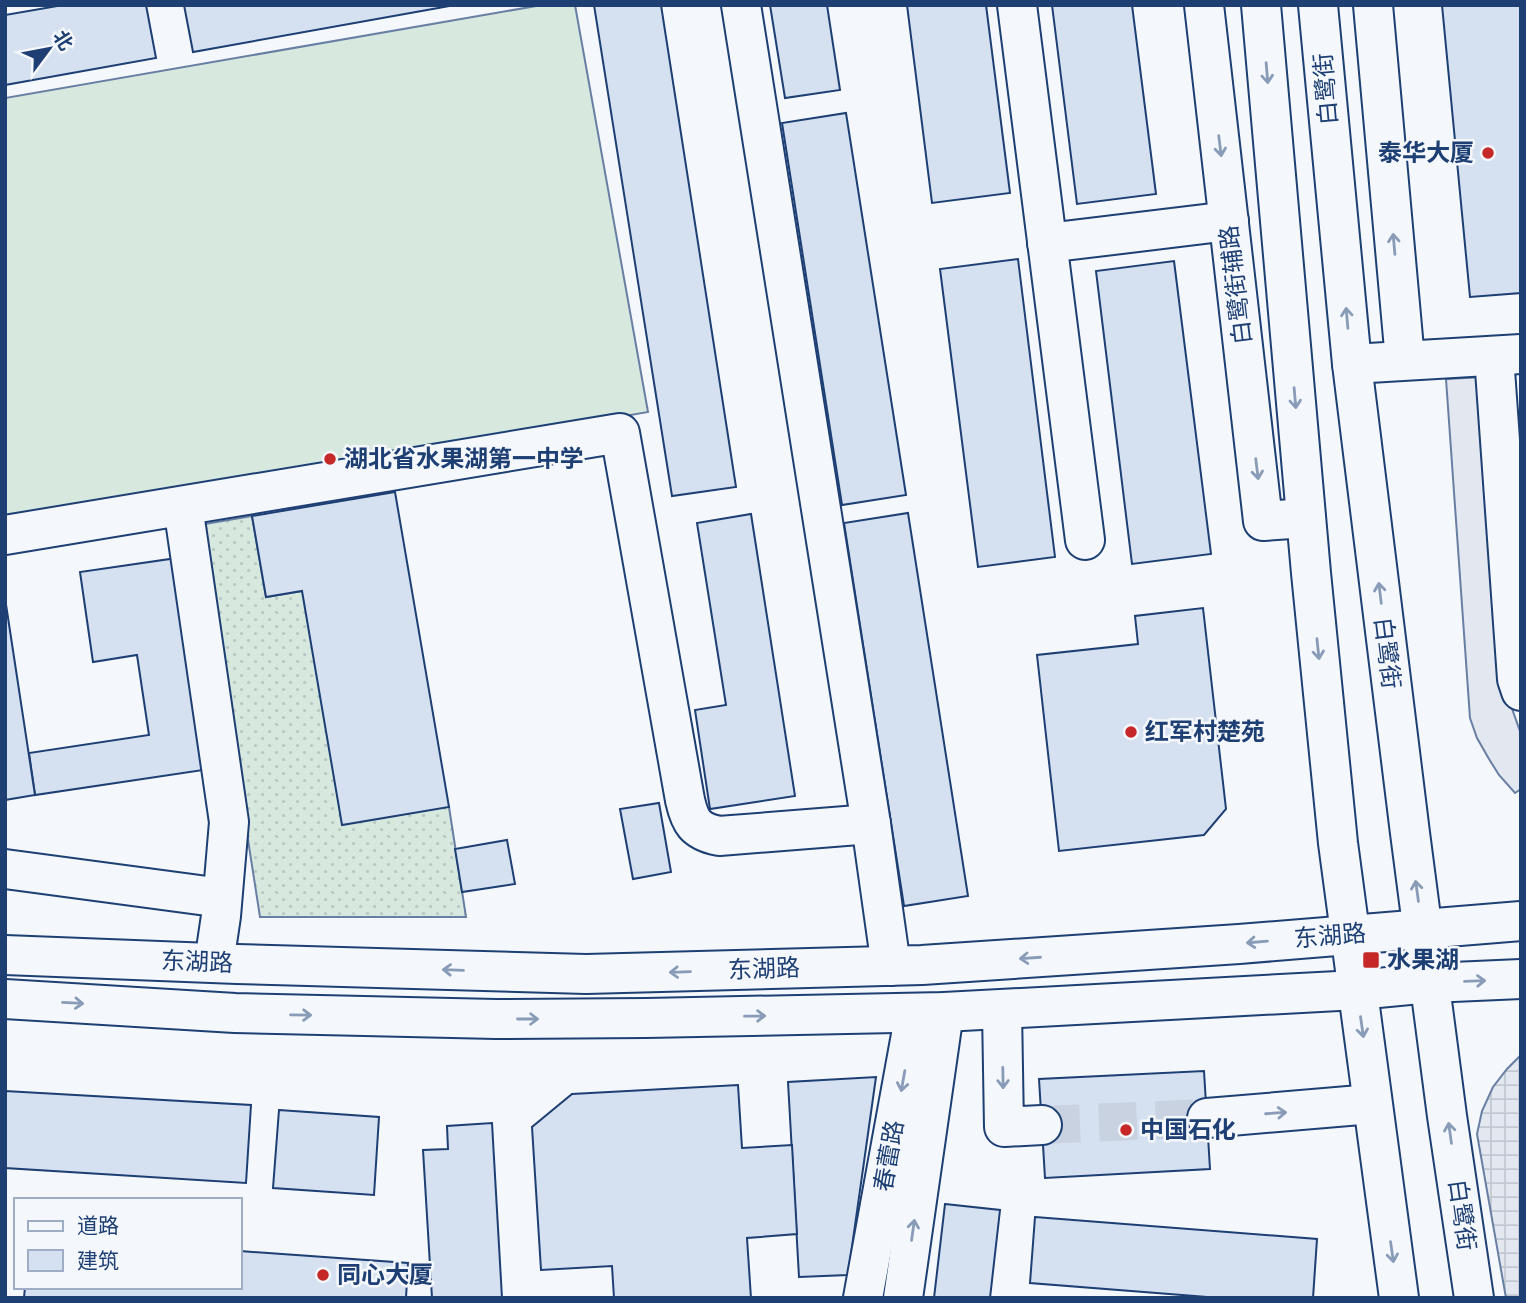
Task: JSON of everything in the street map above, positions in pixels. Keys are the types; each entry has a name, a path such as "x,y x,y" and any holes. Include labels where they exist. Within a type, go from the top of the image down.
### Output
{"main road":[{"path":"741,5 891,965"},
{"path":"1017,5 1085,540"},
{"name":"白鹭街辅路","path":"1204,5 1263,521 1306,518"},
{"path":"1262,5 1306,518 1338,843 1399,1298"},
{"name":"白鹭街","path":"1318,5 1352,364 1422,929 1474,1298"},
{"path":"1373,5 1405,360"},
{"path":"1047,243 1229,220"},
{"path":"1352,364 1507,355 1517,679 1521,691"},
{"path":"5,535 620,433 685,800 693,823 707,833 719,836 871,824"},
{"path":"183,506 229,822 214,963"},
{"path":"5,869 222,898"},
{"name":"东湖路","path":"5,955 586,974 891,965 1238,944 1521,921"},
{"name":"东湖路","path":"5,999 234,1013 496,1019 930,1013 1521,979"},
{"path":"1002,1010 1004,1127 1042,1125"},
{"name":"春蕾路","path":"863,1298 930,1013"},
{"name":"春蕾路","path":"903,1298 930,1013"},
{"path":"1208,1118 1372,1104"}],"shaded area":[{"path":"542,5 575,5 648,412 5,525 5,98"},
{"path":"1485,377 1510,703 1521,734 1521,789 1515,793 1489,759 1470,718 1446,379"},
{"path":"252,516 266,597 302,591 449,807 466,917 260,917 199,525"},
{"path":"1521,1055 1521,1298 1506,1298 1477,1134 1482,1111 1493,1087"}],"building":[{"path":"63,5 146,5 156,58 5,85 5,15"},
{"path":"184,5 455,5 193,52"},
{"path":"594,5 661,5 736,487 672,496"},
{"path":"770,5 827,5 840,90 785,98"},
{"path":"907,5 986,5 1010,193 932,203"},
{"path":"1052,5 1132,5 1156,194 1077,204"},
{"name":"泰华大厦","path":"1442,5 1521,5 1521,293 1470,297"},
{"path":"846,113 906,495 842,505 782,123"},
{"path":"1018,259 1055,557 978,567 940,269"},
{"path":"1174,261 1211,554 1132,564 1096,271"},
{"path":"395,492 449,807 342,825 302,591 266,597 252,516"},
{"path":"908,513 968,896 904,906 844,523"},
{"path":"751,514 795,796 710,809 695,710 726,705 697,523"},
{"path":"177,558 210,769 35,795 29,753 149,735 137,655 93,662 80,572"},
{"path":"5,598 35,795 5,800"},
{"name":"红军村楚苑","path":"1203,608 1226,809 1204,835 1059,851 1037,655 1138,644 1135,616"},
{"path":"659,803 671,872 633,879 620,809"},
{"path":"507,840 515,884 462,892 455,849"},
{"path":"1204,1071 1210,1169 1045,1178 1039,1079"},
{"path":"876,1077 848,1275 799,1277 788,1082"},
{"path":"738,1085 742,1148 792,1145 797,1234 747,1238 751,1298 614,1298 612,1266 541,1270 532,1127 572,1094"},
{"path":"5,1091 251,1105 246,1183 5,1168"},
{"path":"279,1110 379,1117 374,1195 273,1188"},
{"path":"492,1123 502,1298 432,1298 423,1150 448,1149 447,1126"},
{"path":"945,1204 1000,1210 990,1298 934,1298"},
{"path":"1035,1217 1317,1239 1313,1298 1220,1298 1030,1283"},
{"name":"同心大厦","path":"242,1251 408,1263 406,1298 24,1298 25,1289 242,1289"}],"tunnel":[{"path":"1042,1125 1207,1118"}],"place":[{"name":"泰华大厦","path":"1488,153"},
{"name":"湖北省水果湖第一中学","path":"330,459"},
{"name":"红军村楚苑","path":"1131,732"},
{"name":"水果湖","path":"1371,960"},
{"name":"中国石化","path":"1126,1130"},
{"name":"同心大厦","path":"323,1275"}]}
